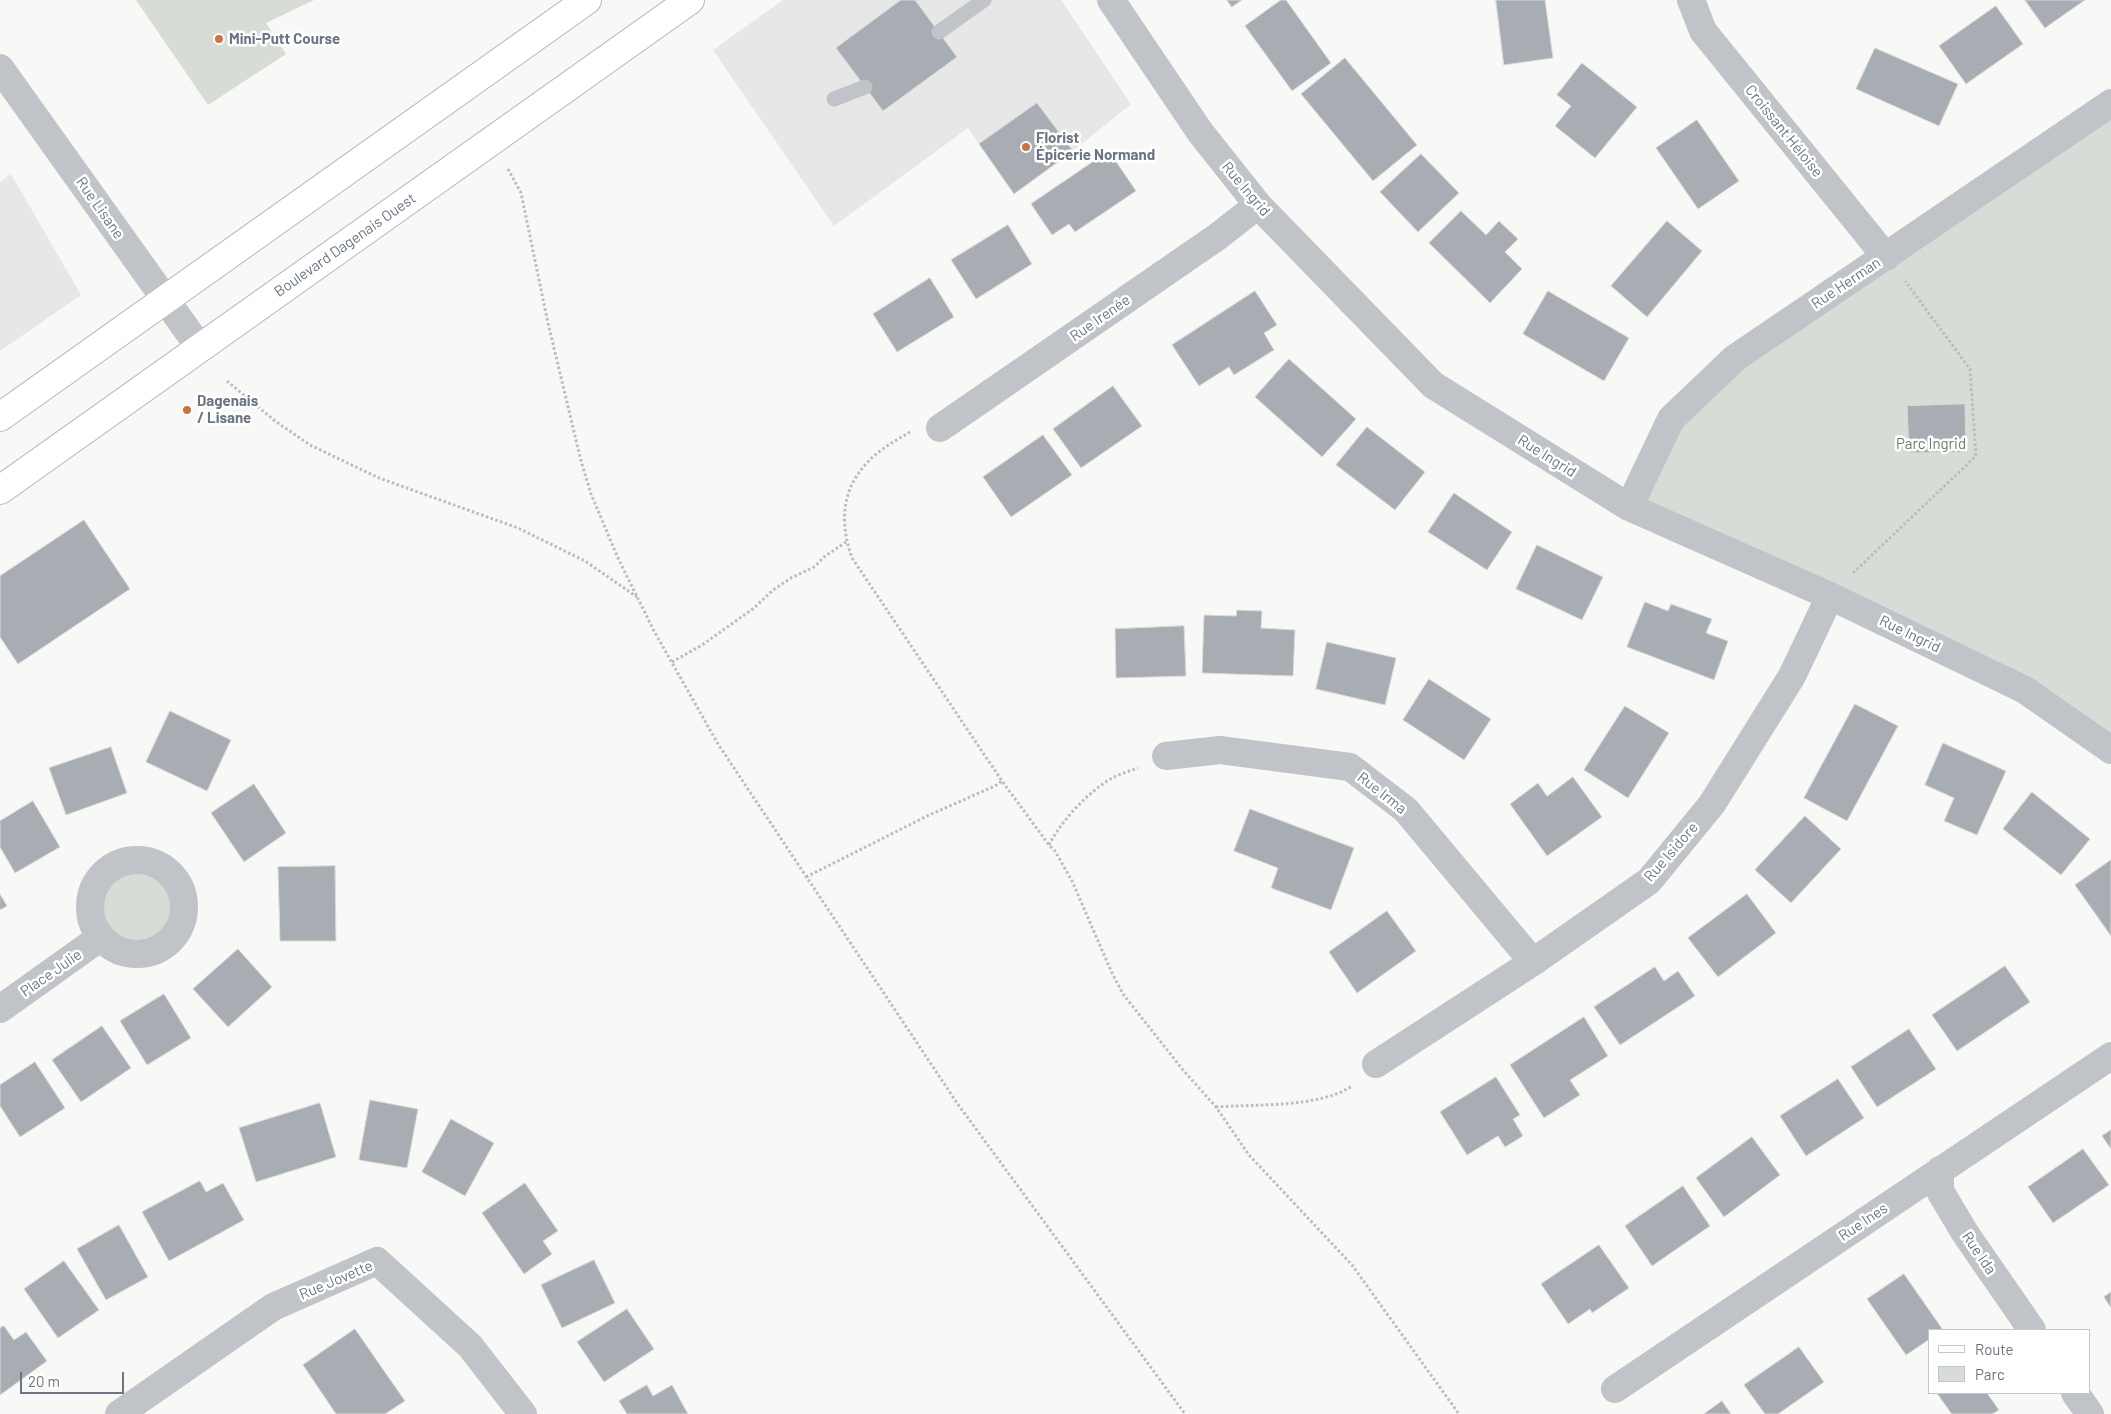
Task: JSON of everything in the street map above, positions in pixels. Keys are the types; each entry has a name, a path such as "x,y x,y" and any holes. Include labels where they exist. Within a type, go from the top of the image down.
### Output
{"main road":[{"path":"0,417 587,0"},
{"name":"Boulevard Dagenais Ouest","path":"0,490 690,0"}],"street":[{"name":"Rue Ingrid","path":"1110,0 1200,132 1258,205 1433,385 1629,507 1830,596 2025,690 2111,750"},
{"name":"Croissant Héloise","path":"1691,0 1703,31 1886,257"},
{"name":"Rue Lisane","path":"0,68 200,348"},
{"name":"Rue Herman","path":"1629,507 1671,419 1735,358 2111,103"},
{"name":"Rue Irenée","path":"940,428 1216,237 1258,205"},
{"name":"Rue Isidore","path":"1376,1064 1534,962 1649,881 1712,804 1792,676 1830,596"},
{"name":"Rue Irma","path":"1166,756 1220,750 1350,767 1406,810 1534,962"},
{"name":"Place Julie","path":"0,1009 102,937"},
{"name":"Rue Ines","path":"1615,1389 2111,1056"},
{"name":"Rue Ida","path":"1940,1170 1940,1191 1965,1233 2031,1329"},
{"name":"Rue Jovette","path":"119,1414 273,1307 378,1261 470,1346 523,1414"},
{"path":"2076,1394 2090,1414"}],"lane":[{"path":"939,32 984,0"},
{"path":"834,99 865,87"}],"path":[{"path":"514,178 521,193 548,323 591,494 609,538 672,662 718,744 957,1103 1184,1414"},
{"path":"1830,596 1976,456 1970,368 1886,257"},
{"path":"227,381 275,421 310,445 379,478 518,528 585,561 638,597"},
{"path":"940,428 918,427 882,450 866,464 854,482 846,503 843,523 846,542 852,558 1002,781 1056,852 1076,889 1112,973 1124,994 1182,1070 1216,1107 1249,1155 1352,1265 1459,1414"},
{"path":"672,662 702,645 754,608 773,590 791,578 814,567 824,557 846,542"},
{"path":"1049,845 1066,818 1112,778 1166,756"},
{"path":"806,877 929,815 995,786 1002,781"},
{"path":"1216,1107 1278,1104 1320,1098 1345,1090 1366,1076 1376,1064"}],"shaded area":[{"path":"783,0 1061,0 1131,104 1073,151 1014,194 968,128 834,226 713,50"},
{"path":"11,174 81,295 0,351 0,182"}],"green space":[{"name":"Mini-Putt Course","path":"136,0 314,0 266,23 286,54 208,105"},
{"name":"Parc Ingrid","path":"2111,102 2111,738 1629,507 1671,419"},
{"path":"137,860 155,864 170,874 180,889 184,907 180,925 170,940 155,950 137,954 119,950 104,940 94,925 90,907 94,889 104,874 119,864"}],"building":[{"path":"901,0 915,0 957,57 883,111 836,48"},
{"path":"1227,0 1242,0 1232,7"},
{"path":"1281,0 1286,0 1331,63 1292,91 1245,26"},
{"path":"1496,0 1545,0 1553,58 1504,65"},
{"path":"2025,0 2085,0 2045,28"},
{"path":"1996,6 2023,44 1966,84 1939,46"},
{"path":"1875,48 1958,84 1939,126 1856,89"},
{"path":"1345,58 1417,145 1373,181 1301,94"},
{"path":"1582,63 1637,107 1595,158 1555,126 1571,106 1557,95"},
{"name":"Florist Épicerie Normand","path":"1037,103 1073,151 1014,194 979,144"},
{"path":"1697,120 1739,181 1698,209 1656,148"},
{"path":"1109,151 1136,191 1075,232 1069,224 1052,235 1031,204"},
{"path":"1421,154 1459,193 1418,232 1380,192"},
{"path":"1461,211 1486,235 1499,221 1518,239 1505,252 1522,269 1490,303 1429,243"},
{"path":"1667,221 1702,251 1647,317 1611,286"},
{"path":"1008,225 1032,264 976,299 951,260"},
{"path":"930,278 954,317 897,352 873,314"},
{"path":"1255,291 1277,325 1264,333 1274,350 1234,375 1229,367 1199,386 1172,345"},
{"path":"1548,291 1629,338 1604,381 1523,334"},
{"path":"1289,359 1356,419 1322,457 1255,397"},
{"path":"1113,386 1142,426 1081,468 1053,429"},
{"path":"1965,404 1966,452 1909,453 1907,406"},
{"path":"1367,427 1425,472 1395,510 1336,465"},
{"path":"1043,435 1072,475 1011,517 983,477"},
{"path":"1454,493 1512,532 1487,570 1428,532"},
{"path":"84,520 130,589 18,664 0,637 0,576"},
{"path":"1537,545 1603,577 1582,620 1516,589"},
{"path":"1645,602 1668,611 1671,604 1712,619 1706,633 1728,641 1714,680 1627,647"},
{"path":"1237,610 1262,611 1261,628 1295,630 1293,676 1202,673 1204,615 1236,616"},
{"path":"1184,626 1186,676 1116,678 1115,629"},
{"path":"1327,642 1396,658 1385,705 1316,689"},
{"path":"1429,679 1491,719 1464,760 1403,720"},
{"path":"1855,704 1898,726 1847,821 1804,798"},
{"path":"1625,706 1669,733 1628,798 1584,770"},
{"path":"170,711 231,740 207,791 146,762"},
{"path":"1943,743 2006,771 1977,835 1944,821 1954,798 1925,785"},
{"path":"111,747 127,793 66,815 49,768"},
{"path":"1573,777 1602,817 1547,856 1510,804 1538,783 1547,796"},
{"path":"254,784 286,833 244,862 211,813"},
{"path":"2032,792 2090,839 2061,875 2003,829"},
{"path":"33,801 60,847 15,873 0,847 0,821"},
{"path":"1250,809 1354,848 1331,910 1271,888 1278,868 1234,851"},
{"path":"1805,816 1841,849 1791,903 1755,870"},
{"path":"2111,860 2111,936 2075,885"},
{"path":"335,866 336,941 280,941 278,867"},
{"path":"0,894 7,906 0,910"},
{"path":"1747,894 1776,933 1718,977 1688,938"},
{"path":"1387,911 1416,951 1357,993 1329,952"},
{"path":"238,949 272,987 228,1027 193,989"},
{"path":"2005,966 2030,1002 1957,1051 1932,1015"},
{"path":"1655,967 1664,981 1678,971 1695,996 1620,1045 1594,1007"},
{"path":"164,994 191,1038 147,1065 120,1021"},
{"path":"1584,1017 1608,1056 1570,1080 1580,1095 1544,1118 1510,1065"},
{"path":"102,1026 131,1068 81,1102 52,1060"},
{"path":"1909,1029 1936,1069 1877,1107 1851,1067"},
{"path":"35,1062 65,1108 20,1137 0,1106 0,1085"},
{"path":"1496,1077 1520,1115 1513,1119 1523,1136 1505,1147 1498,1136 1467,1155 1440,1112"},
{"path":"1838,1079 1864,1118 1806,1156 1780,1116"},
{"path":"370,1100 418,1109 407,1168 359,1160"},
{"path":"320,1103 336,1157 256,1182 239,1128"},
{"path":"451,1119 494,1143 465,1196 422,1172"},
{"path":"2111,1130 2111,1149 2102,1136"},
{"path":"1752,1137 1780,1175 1724,1217 1696,1178"},
{"path":"2083,1149 2109,1185 2053,1223 2028,1187"},
{"path":"200,1181 206,1192 223,1183 244,1220 169,1261 142,1212"},
{"path":"525,1183 558,1231 543,1241 552,1254 524,1274 482,1213"},
{"path":"1683,1186 1710,1226 1652,1266 1625,1226"},
{"path":"119,1225 148,1277 106,1300 77,1249"},
{"path":"1599,1245 1629,1288 1592,1313 1590,1309 1568,1324 1541,1284"},
{"path":"594,1260 615,1303 562,1328 541,1285"},
{"path":"64,1261 99,1310 58,1338 24,1289"},
{"path":"1904,1274 1942,1329 1928,1329 1928,1340 1906,1355 1867,1299"},
{"path":"2111,1292 2111,1308 2104,1297"},
{"path":"627,1309 654,1349 604,1382 577,1342"},
{"path":"4,1326 14,1340 26,1332 47,1361 0,1395 0,1328"},
{"path":"355,1329 405,1401 385,1414 336,1414 303,1365"},
{"path":"1799,1347 1824,1382 1778,1414 1765,1414 1744,1385"},
{"path":"647,1385 653,1396 672,1385 688,1414 627,1414 619,1401"},
{"path":"1938,1394 1988,1394 1999,1410 1992,1414 1952,1414"},
{"path":"1722,1401 1731,1414 1704,1414"}],"place":[{"name":"Mini-Putt Course","path":"219,39"},
{"name":"Florist Épicerie Normand","path":"1026,147"},
{"name":"Dagenais / Lisane","path":"187,410"}]}
